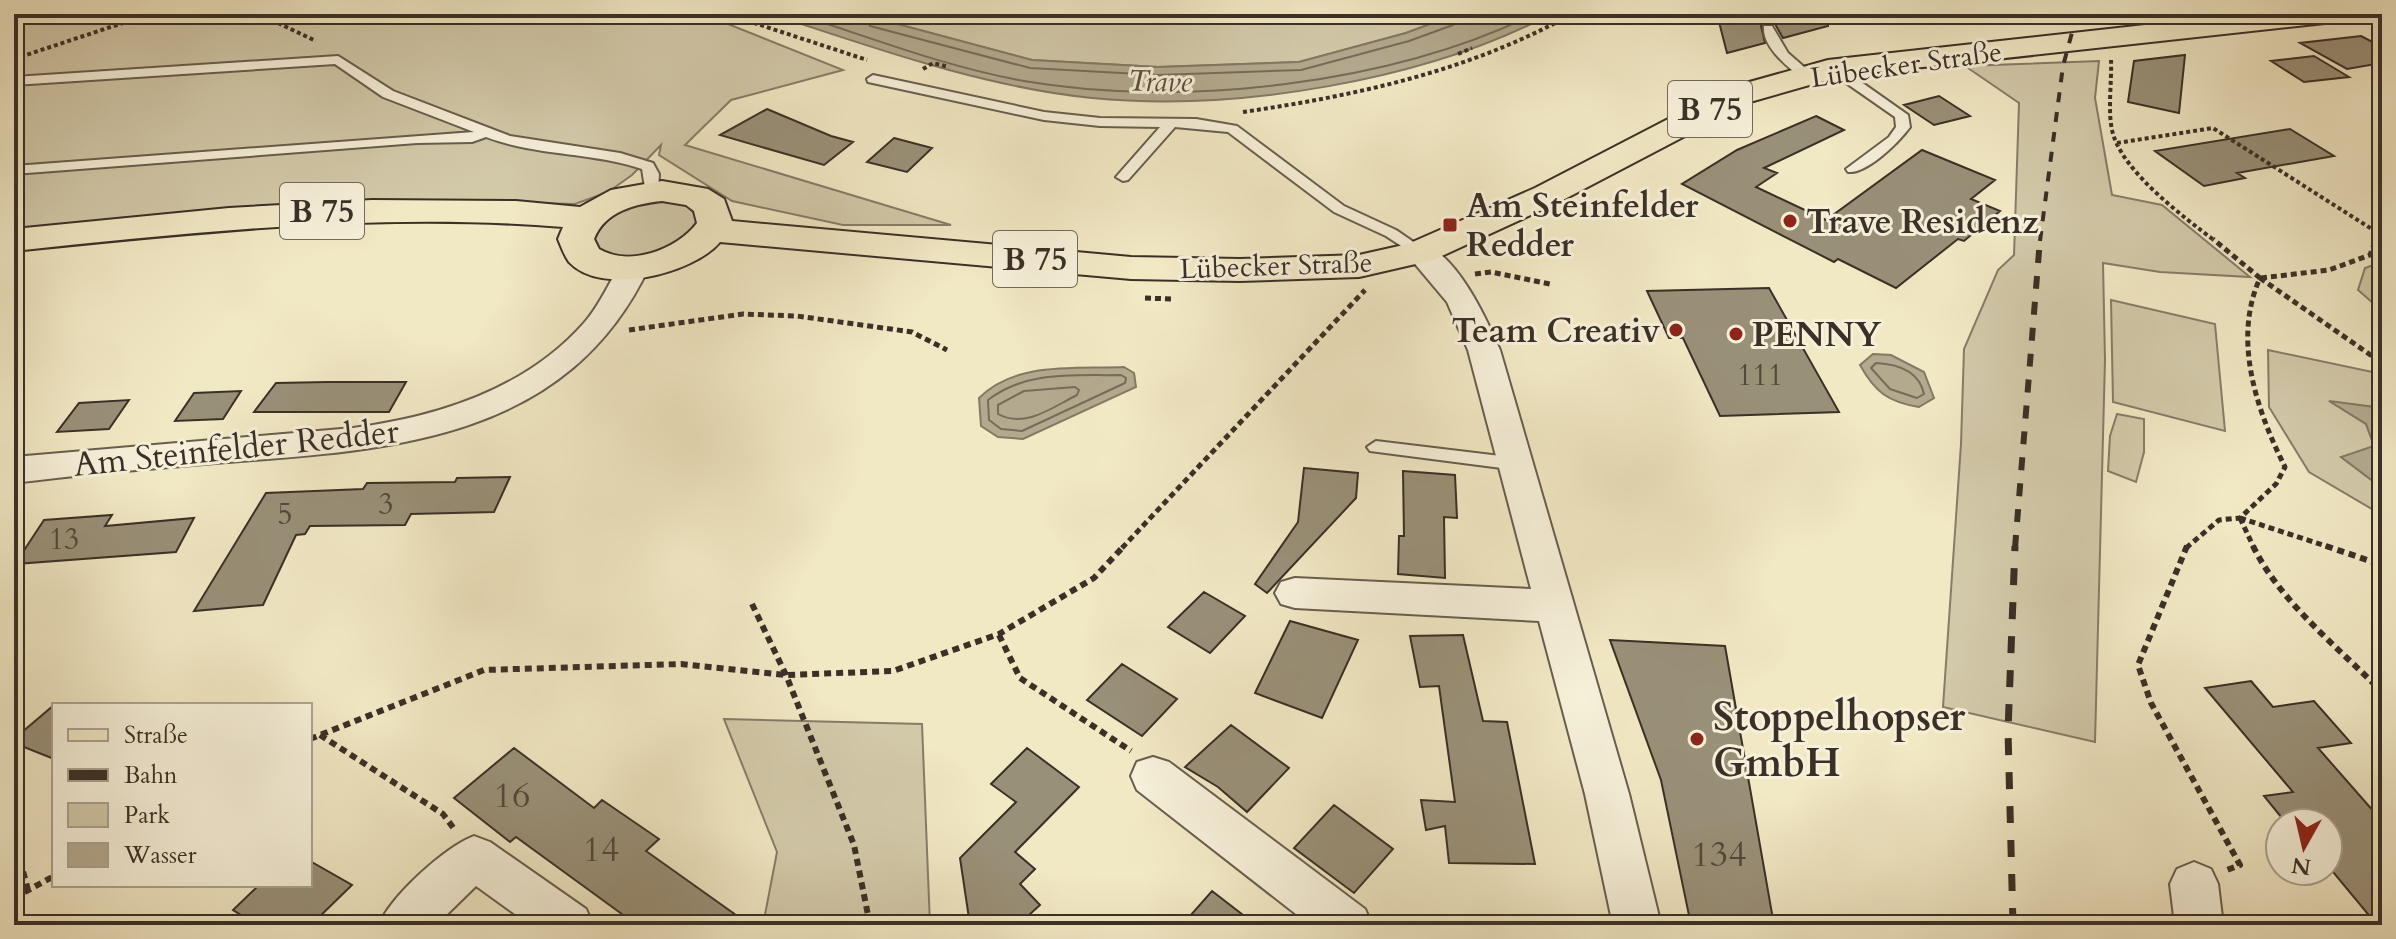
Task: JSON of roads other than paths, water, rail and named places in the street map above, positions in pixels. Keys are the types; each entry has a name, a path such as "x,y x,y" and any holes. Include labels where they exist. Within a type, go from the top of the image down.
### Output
{"main road":[{"name":"Lübecker Straße","path":"712,230 1131,268 1240,270 1433,265 1547,195 1739,95 1820,72 1930,55 2111,39 2325,14"},
{"path":"651,191 685,193 705,200 715,216 712,230 701,243 684,254 634,267 602,265 582,254 576,239 588,218 618,200 651,191"},
{"name":"B 75","path":"14,240 306,212 390,208 473,209 588,218"}],"street":[{"path":"1433,265 1468,312 1484,350 1607,794 1637,925"},
{"name":"Am Steinfelder Redder","path":"14,470 344,441 417,429 474,409 530,382 578,350 601,327 634,267"},
{"path":"1295,593 1556,606"},
{"path":"1153,776 1348,925"},
{"path":"403,925 474,857 569,925"}],"lane":[{"path":"1768,29 1773,44 1786,60 1820,72 1901,115 1903,127 1894,140 1853,169"},
{"path":"14,81 338,60 388,94 507,140 620,157 648,166 652,174 651,191"},
{"path":"873,79 1044,116 1100,122 1196,123 1232,129 1339,209 1391,233 1433,265"},
{"path":"1123,177 1171,123"},
{"path":"14,170 417,139 472,138 485,132"},
{"path":"1376,447 1517,464"}],"water":[{"name":"Trave","path":"771,14 860,14 1032,60 1158,67 1299,62 1406,33 1457,14 1551,14 1501,37 1388,74 1267,95 1148,101 1051,93 970,76"},
{"path":"1873,354 1891,355 1924,372 1934,398 1919,407 1884,394 1860,365"},
{"path":"1124,367 1134,373 1136,387 1023,439 998,437 981,426 979,398 1010,378 1047,369"},
{"path":"2329,401 2382,408 2382,488 2341,457 2374,446 2366,424"}],"railway":[{"path":"2040,241 2063,66 2077,14"},
{"path":"2015,548 2040,239"},
{"path":"2013,925 2008,731 2015,546"}],"place":[{"name":"Trave Residenz","path":"1790,221"},
{"name":"Am Steinfelder Redder","path":"1450,225"},
{"name":"Team Creativ","path":"1676,330"},
{"name":"PENNY","path":"1736,334"},
{"name":"Stoppelhopser GmbH","path":"1697,739"}]}
